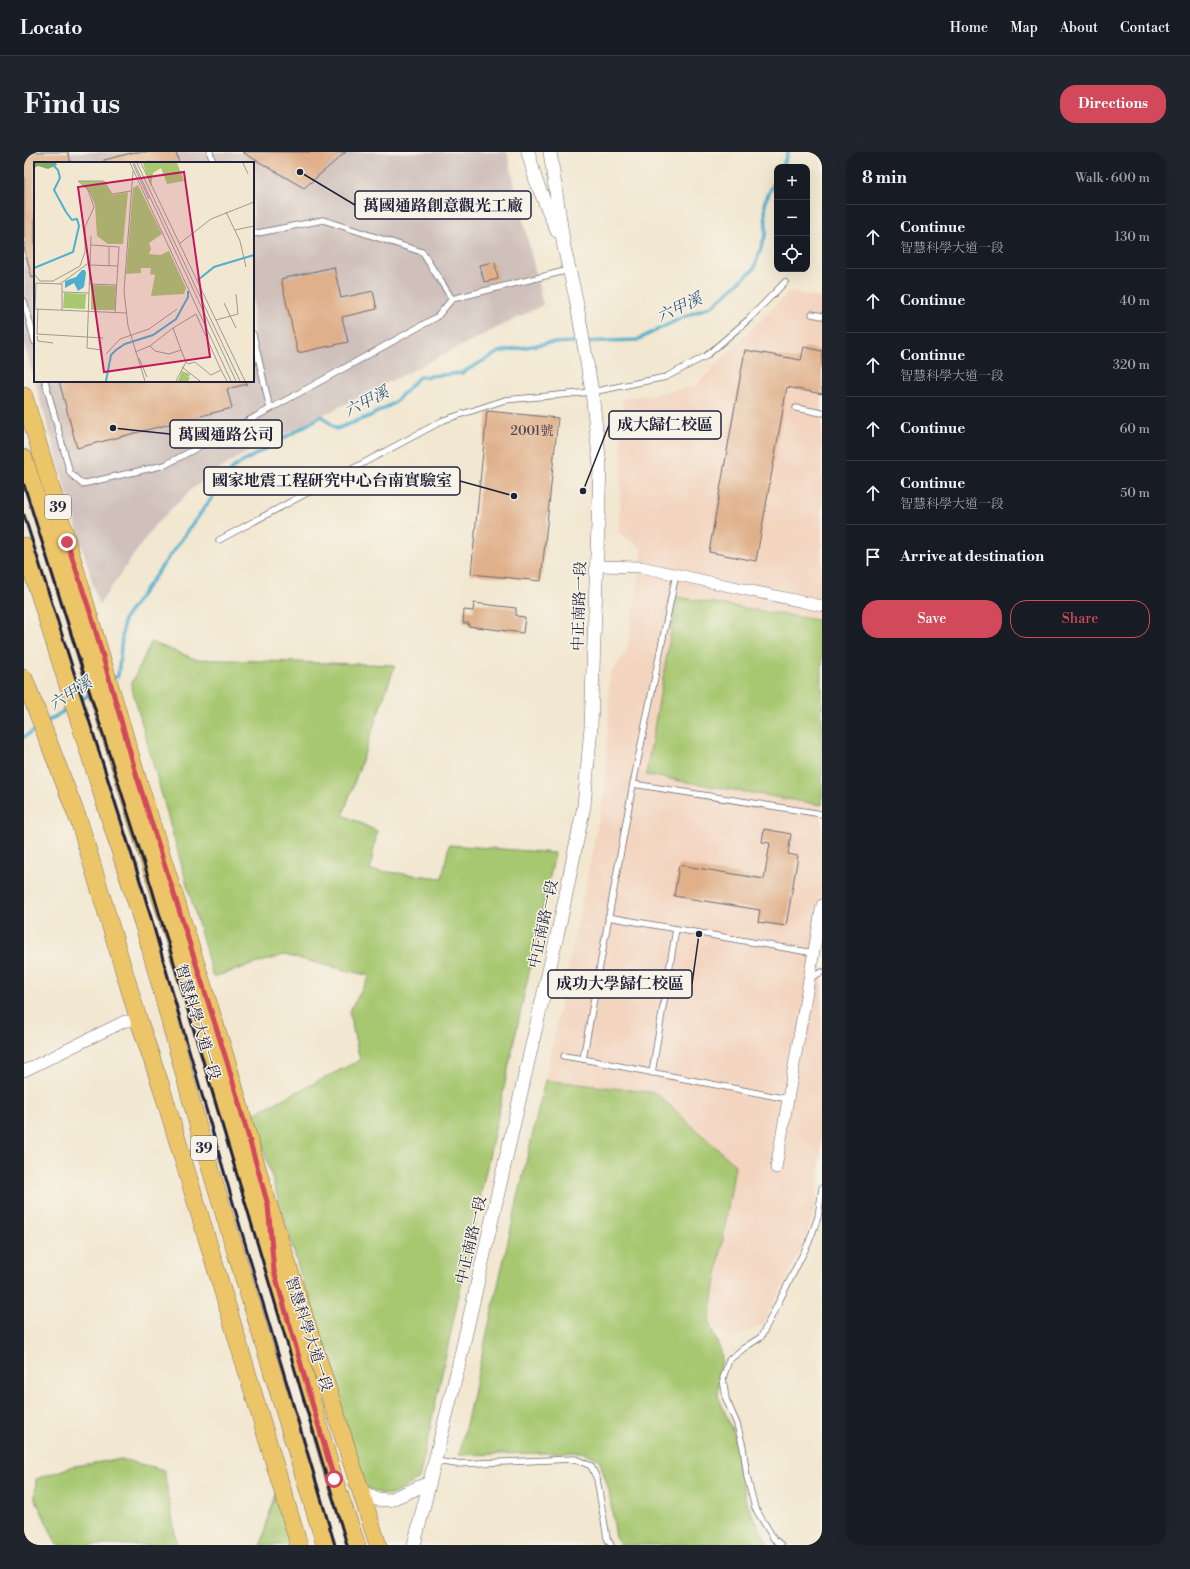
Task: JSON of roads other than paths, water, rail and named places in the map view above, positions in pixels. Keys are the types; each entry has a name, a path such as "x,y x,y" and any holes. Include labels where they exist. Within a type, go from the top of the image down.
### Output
{"main road":[{"name":"39","path":"24,396 67,542"},
{"path":"25,460 67,542"},
{"name":"智慧科學大道一段","path":"25,460 274,1271 334,1479 357,1545"},
{"name":"智慧科學大道一段","path":"67,542 92,618 117,710 228,1065 268,1205 378,1545"},
{"name":"智慧科學大道一段","path":"24,546 148,940 204,1148 325,1545"},
{"name":"39","path":"24,678 80,824 139,1021 161,1086 299,1545"},
{"path":"268,1205 274,1271"}],"street":[{"path":"528,152 536,181 564,247"},
{"path":"550,152 564,247"},
{"path":"554,152 554,171"},
{"name":"中正南路一段","path":"414,1545 430,1483 562,918 584,806 591,727 600,466 591,388 576,299 564,247"},
{"path":"596,566 640,567 676,573 822,606"},
{"path":"776,1168 822,905"},
{"path":"24,1071 124,1021 139,1021"},
{"path":"360,1490 375,1499 389,1500 430,1483"}],"lane":[{"path":"210,152 212,162"},
{"path":"254,234 323,220 422,252 452,299"},
{"path":"45,382 70,473 82,484 165,464 270,409 436,317 452,299 569,270"},
{"path":"219,540 444,420 505,400 666,377 706,356 749,319 785,282"},
{"path":"24,301 34,338"},
{"path":"812,314 822,316"},
{"path":"254,338 270,409"},
{"path":"796,408 822,414"},
{"path":"583,1059 633,784 676,573"},
{"path":"633,784 822,814"},
{"path":"608,917 814,953"},
{"path":"652,1073 676,929"},
{"path":"809,978 822,972"},
{"path":"564,1056 788,1099"},
{"path":"781,1545 774,1539 755,1508 747,1477 743,1447 737,1424 726,1399 723,1378 729,1360 761,1337 809,1242 818,1218 822,1188"},
{"path":"435,1461 456,1464 575,1459 591,1466 597,1479 607,1538 611,1545"}],"waterway":[{"name":"六甲溪","path":"783,164 788,152"},
{"name":"六甲溪","path":"112,679 118,676 124,619 234,467 322,416 336,429 370,416 394,403 419,377 462,373 499,352 548,343 637,340 677,320 713,305 754,269 766,233 765,201 774,183"},
{"name":"六甲溪","path":"79,701 92,693"},
{"name":"六甲溪","path":"47,722 70,707"},
{"name":"六甲溪","path":"24,737 38,728"}],"railway":[{"path":"24,485 152,889 347,1545"},
{"path":"24,515 144,893 231,1196 335,1545"}],"place":[{"name":"萬國通路創意觀光工廠","path":"300,172"},
{"name":"萬國通路公司","path":"113,428"},
{"name":"成大歸仁校區","path":"583,491"},
{"name":"國家地震工程研究中心台南實驗室","path":"514,496"},
{"name":"成功大學歸仁校區","path":"699,934"}]}
